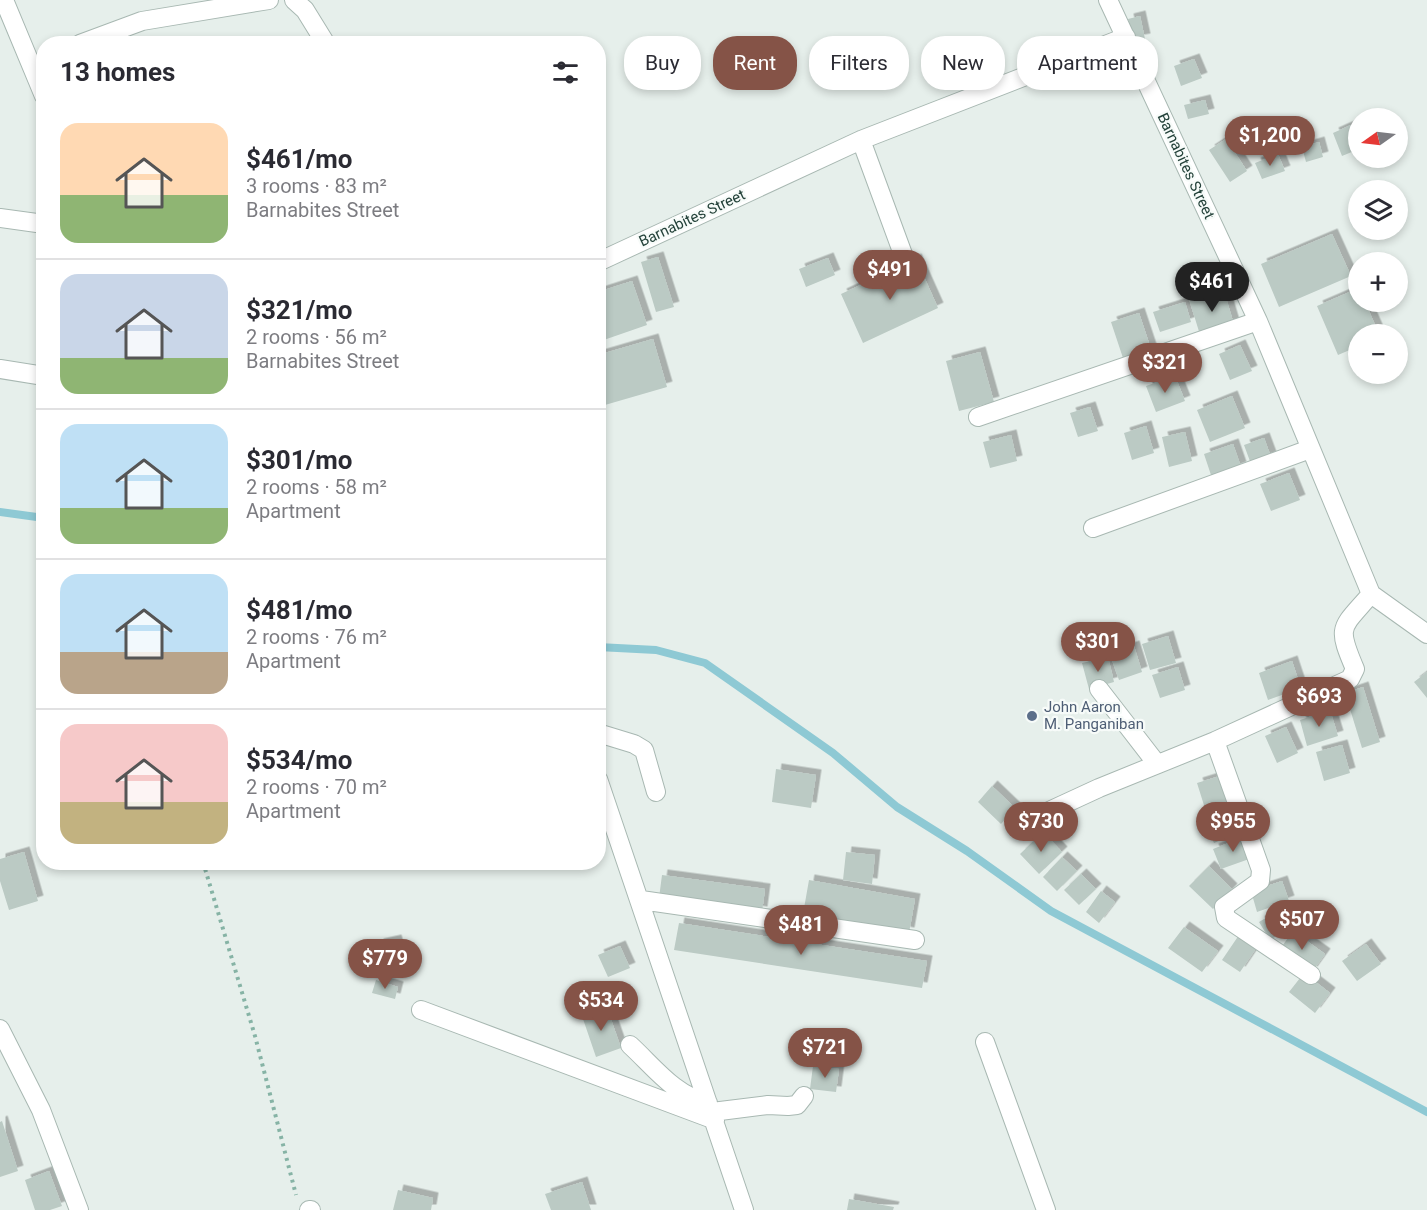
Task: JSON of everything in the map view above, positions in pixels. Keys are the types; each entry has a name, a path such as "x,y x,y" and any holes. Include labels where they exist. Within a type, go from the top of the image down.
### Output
{"street":[{"path":"4,0 36,60"},
{"path":"102,36 142,21 269,0"},
{"path":"294,0 305,10 321,36"},
{"path":"1108,0 1126,36"},
{"name":"Barnabites Street","path":"606,258 861,140 1017,79"},
{"name":"Barnabites Street","path":"1151,90 1258,321 1371,594"},
{"path":"861,140 904,257"},
{"path":"0,218 36,224"},
{"path":"978,417 1258,321"},
{"path":"0,369 36,375"},
{"path":"1093,528 1310,449"},
{"path":"1034,818 1215,741 1350,679 1354,669 1342,639 1345,624 1371,594 1427,634"},
{"path":"1100,689 1157,764"},
{"path":"606,735 634,744 644,750 656,792"},
{"path":"1215,741 1261,870 1260,880 1224,907 1226,918 1311,975"},
{"path":"606,810 640,900 744,1210"},
{"path":"640,900 915,940"},
{"path":"421,1010 712,1112 768,1105 788,1107 796,1105 804,1096"},
{"path":"0,1029 42,1110 80,1210"},
{"path":"985,1042 1046,1210"},
{"path":"630,1044 679,1092 712,1112"}],"path":[{"path":"205,870 306,1206"}],"building":[{"path":"1140,16 1144,36 1132,36 1128,19"},
{"path":"1194,59 1202,78 1181,86 1174,66"},
{"path":"1205,100 1209,114 1188,119 1184,105"},
{"path":"1348,126 1348,154 1342,156 1333,133"},
{"path":"1226,139 1247,171 1230,182 1209,150"},
{"path":"1319,142 1323,157 1306,162 1302,147"},
{"path":"1278,154 1285,171 1262,179 1255,163"},
{"path":"1332,234 1348,269 1348,277 1279,307 1261,264"},
{"path":"658,257 674,307 656,312 641,262"},
{"path":"828,258 835,275 806,287 799,269"},
{"path":"916,259 938,308 863,343 841,294"},
{"path":"632,281 647,325 606,339 606,289"},
{"path":"1223,288 1235,328 1201,338 1189,299"},
{"path":"1348,293 1348,312 1369,312 1375,324 1348,324 1348,351 1338,355 1317,306"},
{"path":"1185,302 1191,322 1160,332 1153,312"},
{"path":"1139,313 1151,349 1123,358 1111,322"},
{"path":"653,339 667,387 606,405 606,353"},
{"path":"1240,345 1252,371 1230,380 1219,354"},
{"path":"980,352 994,402 959,411 946,361"},
{"path":"1175,376 1185,401 1156,412 1146,386"},
{"path":"1232,396 1245,428 1210,442 1197,410"},
{"path":"1090,407 1098,431 1078,437 1070,413"},
{"path":"1146,426 1154,453 1132,460 1124,433"},
{"path":"1185,432 1192,461 1169,467 1162,437"},
{"path":"1011,435 1017,461 990,468 983,442"},
{"path":"1264,438 1271,457 1251,464 1244,445"},
{"path":"1233,444 1241,467 1212,478 1204,454"},
{"path":"1289,473 1300,500 1271,511 1260,484"},
{"path":"1168,636 1176,663 1150,670 1142,644"},
{"path":"1134,646 1142,672 1119,680 1110,654"},
{"path":"1108,657 1114,682 1089,689 1082,663"},
{"path":"1292,661 1301,688 1268,700 1259,673"},
{"path":"1178,667 1185,690 1160,698 1152,675"},
{"path":"1427,672 1427,698 1414,682"},
{"path":"1363,687 1380,742 1362,748 1345,693"},
{"path":"1330,710 1338,736 1307,746 1300,720"},
{"path":"1286,727 1298,753 1277,763 1265,736"},
{"path":"1342,745 1350,773 1324,781 1316,752"},
{"path":"776,769 816,775 811,808 772,802"},
{"path":"1223,775 1234,810 1208,818 1197,783"},
{"path":"992,786 1015,808 1001,824 978,802"},
{"path":"1239,814 1246,829 1214,843 1207,828"},
{"path":"1043,832 1062,852 1039,874 1020,854"},
{"path":"1244,837 1252,858 1221,869 1213,849"},
{"path":"24,852 38,901 9,910 0,881 0,859"},
{"path":"846,852 875,855 872,884 843,880"},
{"path":"1062,857 1077,871 1057,891 1043,877"},
{"path":"1209,866 1232,889 1213,909 1189,886"},
{"path":"1081,874 1096,889 1079,905 1064,890"},
{"path":"662,875 765,889 762,912 659,898"},
{"path":"809,880 915,899 909,933 803,914"},
{"path":"1282,881 1289,901 1257,912 1251,891"},
{"path":"1101,891 1115,902 1099,923 1086,912"},
{"path":"1286,906 1297,923 1270,940 1259,922"},
{"path":"679,923 927,961 922,988 674,950"},
{"path":"1184,927 1218,951 1202,972 1168,948"},
{"path":"1293,931 1325,954 1312,972 1280,949"},
{"path":"1239,935 1257,947 1240,972 1222,960"},
{"path":"396,940 402,963 383,967 378,944"},
{"path":"1366,944 1381,964 1357,981 1342,961"},
{"path":"620,946 630,968 608,977 598,955"},
{"path":"1304,973 1330,993 1315,1013 1289,992"},
{"path":"376,980 398,987 395,999 372,993"},
{"path":"607,1008 621,1048 596,1057 582,1016"},
{"path":"813,1066 839,1069 836,1092 810,1089"},
{"path":"2,1121 18,1171 0,1177 0,1122"},
{"path":"49,1171 62,1206 50,1210 35,1210 25,1180"},
{"path":"582,1182 591,1210 551,1210 545,1194"},
{"path":"398,1190 433,1198 431,1210 393,1210"},
{"path":"849,1199 894,1207 893,1210 847,1210"}],"waterway":[{"path":"0,512 36,517"},
{"path":"606,647 656,650 705,663 833,753 897,807 967,851 1051,911 1427,1112"}],"place":[{"name":"John Aaron M. Panganiban","path":"1032,716"}]}
